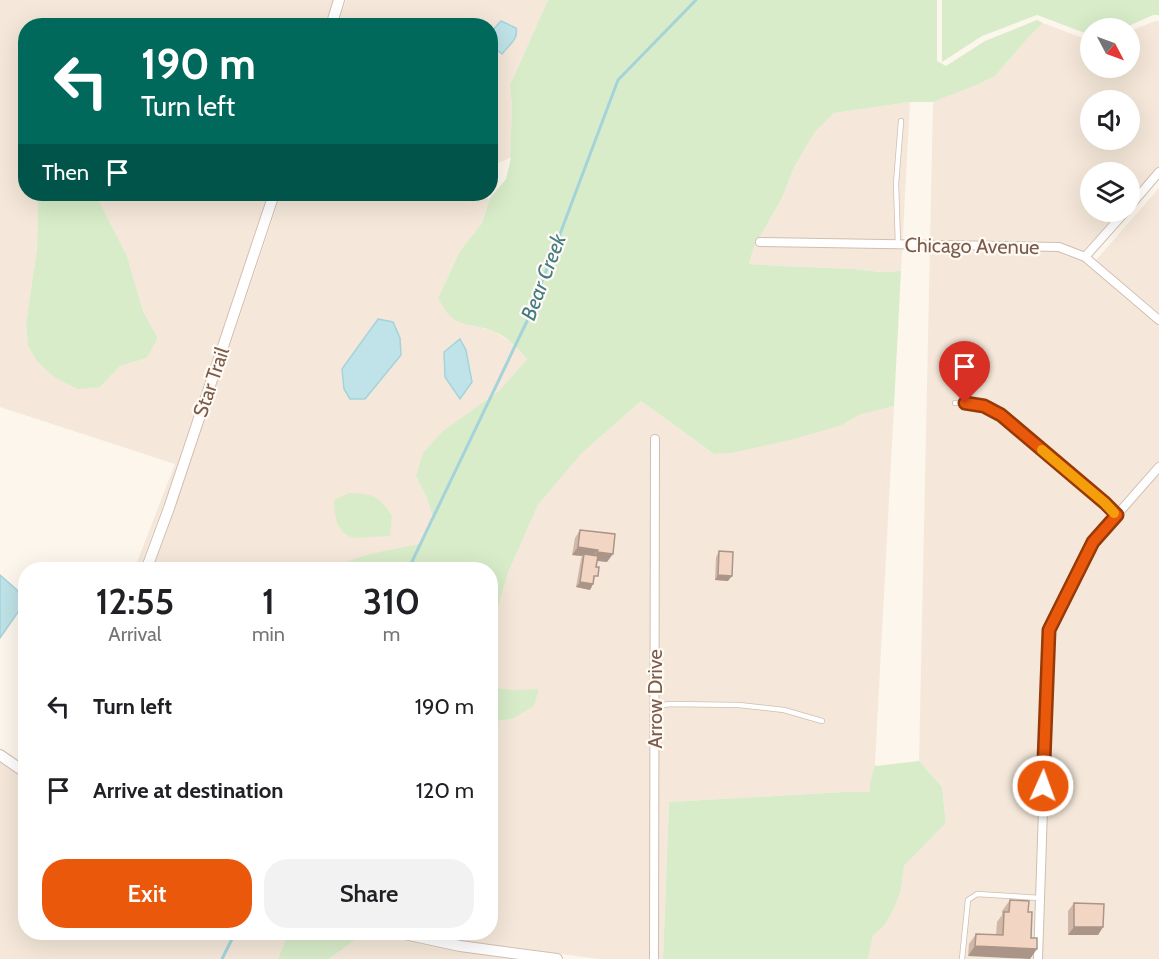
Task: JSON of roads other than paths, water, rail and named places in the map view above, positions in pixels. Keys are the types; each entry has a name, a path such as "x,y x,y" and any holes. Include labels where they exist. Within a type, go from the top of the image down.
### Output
{"street":[{"path":"333,18 339,0"},
{"path":"1140,194 1159,172"},
{"name":"Star Trail","path":"149,562 272,201"},
{"path":"1085,257 1116,222"},
{"name":"Chicago Avenue","path":"760,242 1059,247 1085,257 1159,320"},
{"name":"Arrow Drive","path":"654,959 655,439"},
{"path":"1038,959 1049,630 1093,542 1159,466"},
{"path":"0,754 18,766"},
{"path":"432,940 557,959"}],"lane":[{"path":"898,245 896,184 901,121"},
{"path":"955,403 979,405 1001,415 1117,515"},
{"path":"655,706 670,704 739,705 784,710 822,721"},
{"path":"962,959 968,900 977,894 1040,898"}],"water":[{"path":"501,21 516,28 517,32 502,54 498,51 498,24"},
{"path":"378,319 393,322 400,338 401,355 365,399 350,399 344,389 342,369"},
{"path":"460,339 466,350 472,382 460,399 445,377 444,352"},
{"path":"0,575 18,592 18,612 0,638"}],"waterway":[{"name":"Bear Creek","path":"412,562 528,319 618,80 696,0"},
{"name":"Bear Creek","path":"222,959 232,940"}]}
